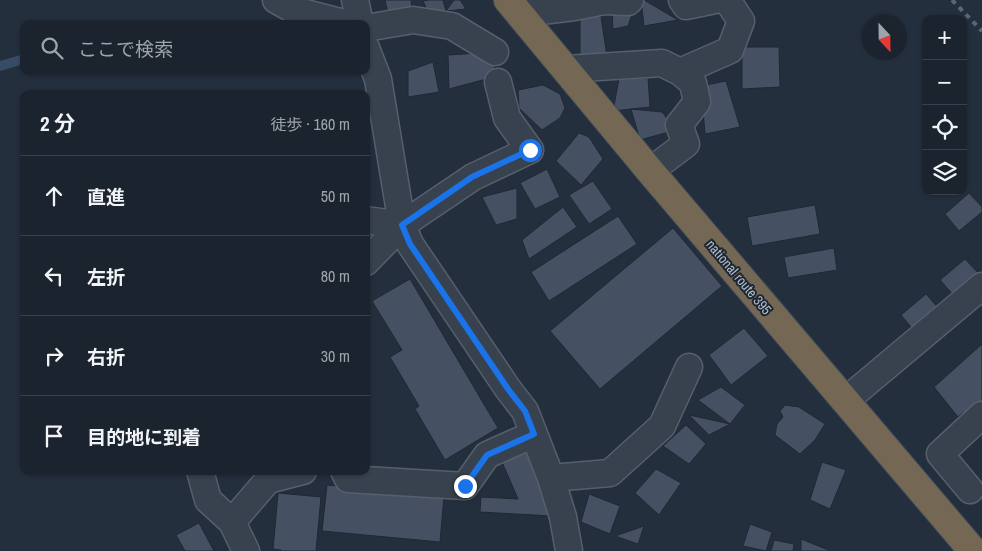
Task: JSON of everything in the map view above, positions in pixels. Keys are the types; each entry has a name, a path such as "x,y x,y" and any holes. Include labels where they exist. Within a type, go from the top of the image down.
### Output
{"highway":[{"name":"national route 395","path":"515,9 939,512 961,546"}],"street":[{"path":"276,0 294,10 337,20"},
{"path":"351,20 355,0"},
{"path":"515,9 533,12 604,1 628,2 630,0"},
{"path":"682,0 686,6 715,0"},
{"path":"680,72 730,50 741,21 727,0"},
{"path":"370,27 413,20 452,26 495,52"},
{"path":"370,58 378,79 402,225 410,244 508,389 525,411 551,478 569,551"},
{"path":"566,69 662,62 693,82 698,102 679,125 686,144 650,171"},
{"path":"370,258 402,225 472,177 530,150 508,118 498,82"},
{"path":"370,221 402,225"},
{"path":"845,401 982,286"},
{"path":"551,478 610,473 662,426 689,367"},
{"path":"939,512 976,486 940,454 982,414"},
{"path":"346,475 348,479 465,486 487,455 534,434"},
{"path":"201,475 208,500 232,522 246,551"},
{"path":"232,522 268,480 287,475"}],"water":[{"path":"20,55 20,65 0,71 0,61"}],"building":[{"path":"385,0 411,0 412,9 389,18"},
{"path":"443,0 446,11 429,14 423,1"},
{"path":"454,0 460,0 466,9 446,11"},
{"path":"641,0 644,0 678,20 644,26"},
{"path":"634,8 628,26 613,29 612,9"},
{"path":"600,10 608,63 580,67 580,15"},
{"path":"742,47 779,47 780,87 742,89"},
{"path":"495,52 494,77 449,89 448,55"},
{"path":"433,62 439,92 408,97 408,71"},
{"path":"648,78 650,107 613,111 619,79"},
{"path":"726,81 740,127 705,134 701,86"},
{"path":"543,85 560,94 565,108 560,118 542,130 519,108 518,90"},
{"path":"370,107 376,123 370,124"},
{"path":"631,109 662,112 676,130 640,140"},
{"path":"579,133 589,137 603,159 581,185 556,161"},
{"path":"547,169 560,197 535,209 520,183"},
{"path":"593,181 612,209 589,224 569,195"},
{"path":"517,188 517,219 496,225 482,197"},
{"path":"969,193 982,207 982,212 959,231 945,214"},
{"path":"815,205 820,234 752,246 747,217"},
{"path":"563,207 577,227 529,259 522,240"},
{"path":"618,216 637,244 549,301 531,272"},
{"path":"673,228 722,286 600,389 550,331"},
{"path":"834,248 837,270 788,278 784,257"},
{"path":"965,259 980,275 955,297 940,280"},
{"path":"410,279 498,428 445,460 415,409 419,406 390,357 402,350 372,301"},
{"path":"926,294 941,311 915,332 901,315"},
{"path":"744,328 768,356 731,385 709,355"},
{"path":"982,344 982,404 968,416 964,412 958,417 934,387"},
{"path":"721,387 745,405 730,424 698,400"},
{"path":"785,405 799,407 825,424 815,440 800,454 775,435 777,424 783,417 780,411"},
{"path":"689,415 730,424 709,435"},
{"path":"686,425 706,444 689,464 663,446"},
{"path":"530,450 551,516 480,512 481,497 518,499 502,462"},
{"path":"822,462 846,470 830,509 810,500"},
{"path":"656,469 681,483 659,515 635,493"},
{"path":"327,485 444,496 440,542 322,531"},
{"path":"278,493 321,497 316,551 281,551 273,549"},
{"path":"589,494 620,506 610,534 581,522"},
{"path":"199,523 214,551 185,551 176,535"},
{"path":"750,524 772,532 766,551 743,546"},
{"path":"644,526 638,544 615,536"},
{"path":"801,539 831,551 801,551"},
{"path":"774,540 794,544 793,551 771,551"}],"railway":[{"path":"952,0 982,31"}],"route":[{"path":"465,486 487,455 534,434 525,411 508,389 410,244 402,225 472,177 530,150"}]}
